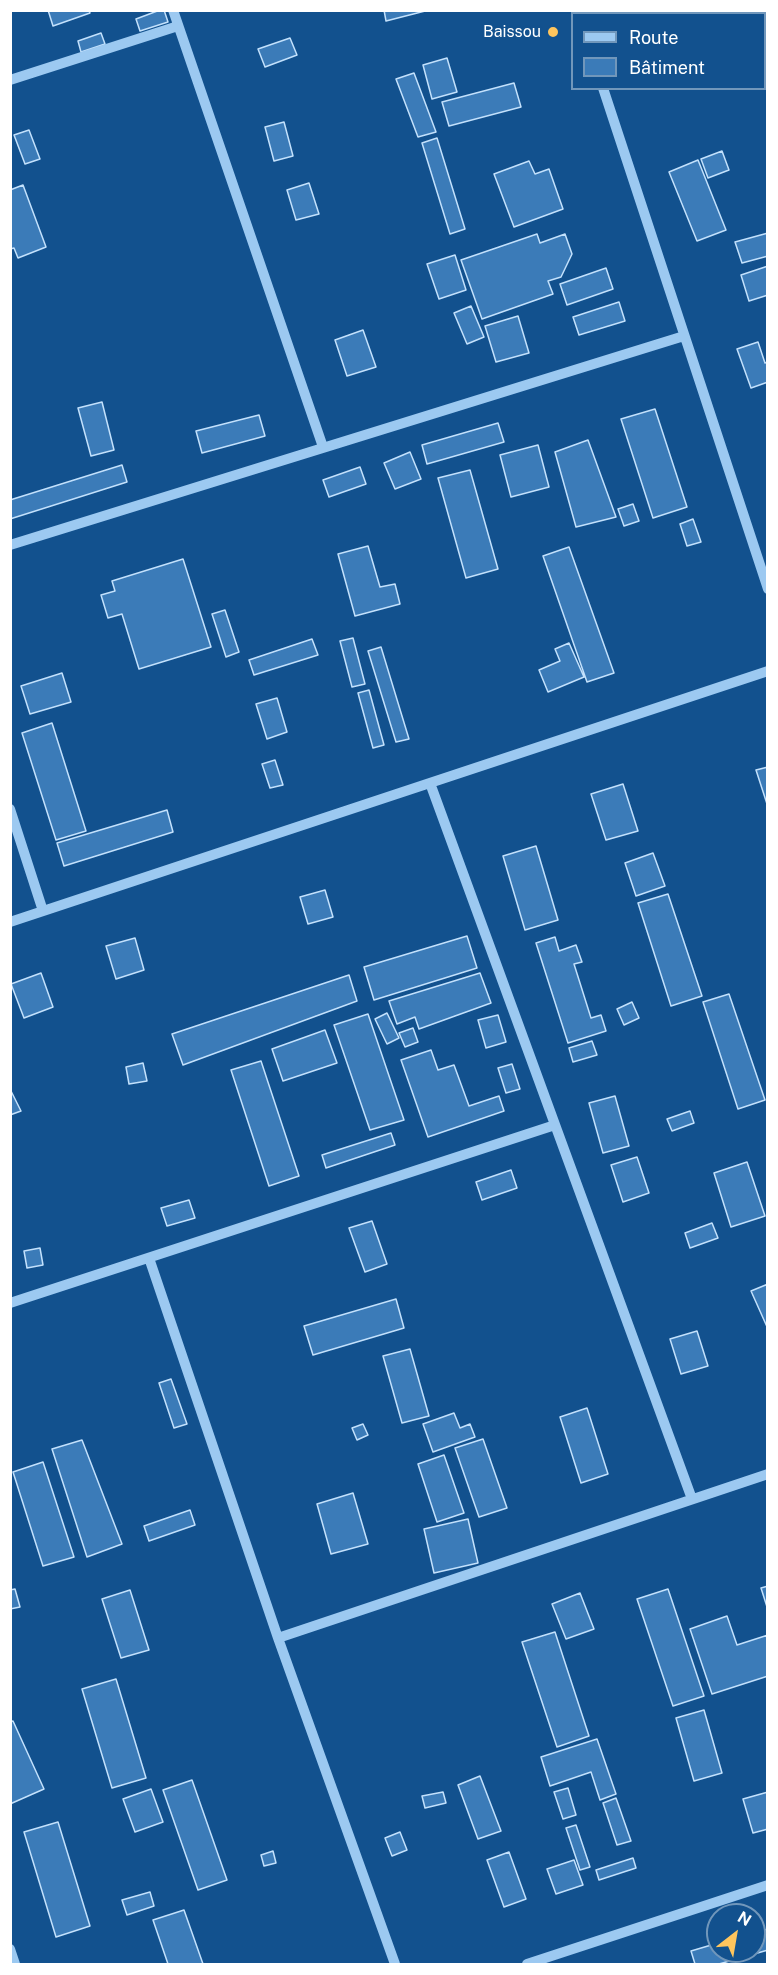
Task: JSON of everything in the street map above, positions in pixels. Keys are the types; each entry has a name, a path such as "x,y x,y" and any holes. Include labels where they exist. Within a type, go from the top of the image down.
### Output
{"street":[{"path":"173,10 323,447"},
{"path":"10,80 178,26"},
{"path":"604,90 768,589"},
{"path":"10,545 684,336"},
{"path":"10,922 768,671"},
{"path":"430,783 692,1499"},
{"path":"10,809 43,911"},
{"path":"10,1303 555,1125"},
{"path":"149,1258 278,1638 395,1965"},
{"path":"278,1638 768,1474"},
{"path":"527,1965 768,1885"},
{"path":"10,1950 15,1965"}],"building":[{"path":"48,10 89,10 90,13 53,26"},
{"path":"164,10 168,22 140,31 136,19"},
{"path":"384,10 429,10 386,21"},
{"path":"719,10 763,10 760,12 720,12"},
{"path":"101,33 105,44 81,52 78,41"},
{"path":"290,38 297,55 265,67 258,49"},
{"path":"447,58 457,92 432,99 423,65"},
{"path":"414,73 436,132 418,137 396,79"},
{"path":"514,83 521,107 449,126 442,102"},
{"path":"284,122 293,156 274,161 265,127"},
{"path":"29,130 40,159 25,164 14,135"},
{"path":"437,138 465,229 450,234 422,143"},
{"path":"722,151 729,170 708,178 701,159"},
{"path":"698,160 726,230 697,241 669,172"},
{"path":"529,161 535,174 549,169 563,209 514,227 494,174"},
{"path":"309,183 319,214 296,220 287,190"},
{"path":"23,185 46,247 18,258 14,248 10,249 10,190"},
{"path":"768,233 768,256 742,263 735,242"},
{"path":"537,234 540,243 565,234 572,254 561,277 548,281 553,294 482,319 461,260"},
{"path":"455,255 466,290 439,299 427,264"},
{"path":"768,266 768,295 749,301 741,275"},
{"path":"606,268 613,289 567,305 560,284"},
{"path":"619,302 625,321 579,335 573,317"},
{"path":"471,306 484,337 467,344 454,313"},
{"path":"518,316 529,353 496,362 485,326"},
{"path":"363,330 376,367 347,376 335,340"},
{"path":"758,342 765,363 768,362 768,382 751,388 737,349"},
{"path":"102,402 114,450 91,456 78,408"},
{"path":"655,409 687,507 653,518 621,419"},
{"path":"259,415 265,436 202,453 196,431"},
{"path":"498,423 504,442 427,464 422,445"},
{"path":"588,440 616,517 576,527 555,452"},
{"path":"538,445 549,487 511,497 500,455"},
{"path":"410,452 421,479 395,489 384,463"},
{"path":"122,465 127,482 10,519 10,500"},
{"path":"360,467 366,484 329,497 323,480"},
{"path":"470,470 498,569 466,578 438,478"},
{"path":"633,504 639,521 624,526 618,509"},
{"path":"693,519 701,542 687,546 680,524"},
{"path":"368,546 380,587 395,584 400,604 355,616 338,554"},
{"path":"569,547 614,673 587,682 543,556"},
{"path":"183,559 211,647 139,669 122,614 108,618 101,595 115,591 112,581"},
{"path":"225,610 239,652 226,657 212,614"},
{"path":"353,638 365,684 352,687 340,641"},
{"path":"312,639 318,655 254,675 249,660"},
{"path":"569,643 584,677 548,692 539,670 560,661 555,649"},
{"path":"381,647 409,739 396,742 368,651"},
{"path":"62,673 71,702 30,714 21,686"},
{"path":"369,690 384,745 373,748 358,693"},
{"path":"277,698 287,732 267,739 256,704"},
{"path":"52,723 86,831 56,840 22,733"},
{"path":"275,760 283,785 270,788 262,764"},
{"path":"768,767 768,807 756,770"},
{"path":"623,784 638,831 606,840 591,794"},
{"path":"167,810 173,832 64,866 57,843"},
{"path":"536,846 558,920 525,930 503,856"},
{"path":"653,853 665,886 636,896 625,863"},
{"path":"325,890 333,917 308,924 300,897"},
{"path":"668,894 702,996 671,1006 638,903"},
{"path":"467,936 477,968 374,1000 364,967"},
{"path":"555,937 559,951 576,945 582,962 574,964 591,1018 601,1015 606,1031 568,1043 536,943"},
{"path":"135,938 144,970 116,979 106,946"},
{"path":"41,973 53,1007 24,1018 11,984"},
{"path":"480,973 491,1003 419,1029 415,1017 397,1024 389,1001"},
{"path":"349,975 357,1001 183,1065 172,1034"},
{"path":"729,994 765,1100 738,1109 703,1002"},
{"path":"632,1002 639,1018 624,1025 617,1009"},
{"path":"387,1013 399,1038 387,1044 375,1019"},
{"path":"368,1014 404,1120 370,1130 334,1025"},
{"path":"498,1015 506,1042 486,1048 478,1020"},
{"path":"413,1028 418,1042 405,1047 399,1033"},
{"path":"325,1030 337,1063 283,1081 272,1049"},
{"path":"592,1041 597,1055 573,1062 569,1048"},
{"path":"431,1050 438,1070 454,1065 469,1106 499,1096 504,1111 428,1137 401,1060"},
{"path":"261,1061 299,1176 269,1186 231,1070"},
{"path":"143,1063 147,1081 129,1084 126,1067"},
{"path":"512,1064 520,1089 506,1093 498,1068"},
{"path":"10,1089 21,1111 10,1115"},
{"path":"615,1096 629,1146 603,1153 589,1103"},
{"path":"690,1111 694,1123 672,1131 667,1119"},
{"path":"391,1133 395,1145 326,1168 322,1155"},
{"path":"637,1157 649,1193 623,1202 611,1165"},
{"path":"747,1162 765,1216 731,1227 714,1173"},
{"path":"511,1170 517,1188 482,1200 476,1182"},
{"path":"189,1200 195,1218 167,1226 161,1208"},
{"path":"372,1221 387,1264 365,1272 349,1228"},
{"path":"712,1223 718,1238 690,1248 685,1233"},
{"path":"40,1248 43,1265 27,1268 24,1251"},
{"path":"768,1284 768,1329 751,1291"},
{"path":"396,1299 404,1328 313,1355 304,1326"},
{"path":"697,1331 708,1366 681,1374 670,1339"},
{"path":"410,1349 429,1416 402,1423 383,1356"},
{"path":"171,1379 187,1424 174,1428 159,1383"},
{"path":"587,1408 608,1474 581,1483 560,1417"},
{"path":"454,1413 460,1428 470,1424 475,1437 433,1452 423,1424"},
{"path":"363,1424 368,1435 357,1440 352,1428"},
{"path":"483,1439 507,1508 479,1517 455,1448"},
{"path":"82,1440 122,1544 87,1557 52,1449"},
{"path":"444,1455 464,1513 437,1522 418,1464"},
{"path":"43,1462 74,1557 43,1566 13,1472"},
{"path":"353,1493 368,1544 331,1554 317,1504"},
{"path":"190,1510 195,1525 149,1541 144,1526"},
{"path":"468,1519 478,1563 434,1573 424,1529"},
{"path":"768,1586 768,1610 761,1588"},
{"path":"15,1589 20,1607 10,1609 10,1590"},
{"path":"668,1589 704,1696 673,1706 637,1599"},
{"path":"130,1590 149,1650 121,1658 102,1599"},
{"path":"580,1593 594,1629 566,1639 552,1604"},
{"path":"727,1616 737,1645 768,1635 768,1676 712,1694 690,1629"},
{"path":"555,1632 589,1736 557,1747 522,1642"},
{"path":"116,1679 146,1778 112,1788 82,1689"},
{"path":"704,1710 722,1773 694,1781 676,1718"},
{"path":"13,1721 44,1789 10,1804 10,1722"},
{"path":"597,1739 616,1794 600,1800 591,1772 550,1786 541,1757"},
{"path":"480,1776 501,1831 478,1839 458,1785"},
{"path":"192,1780 227,1880 198,1890 163,1790"},
{"path":"568,1788 576,1815 563,1819 554,1792"},
{"path":"151,1789 163,1822 135,1832 123,1799"},
{"path":"443,1792 446,1803 425,1808 422,1796"},
{"path":"768,1792 768,1829 753,1833 743,1799"},
{"path":"616,1798 631,1841 617,1845 603,1803"},
{"path":"58,1822 90,1926 56,1937 24,1832"},
{"path":"576,1825 590,1867 580,1870 566,1828"},
{"path":"400,1832 407,1850 392,1856 385,1838"},
{"path":"273,1851 276,1863 264,1866 261,1855"},
{"path":"509,1852 526,1899 504,1907 487,1860"},
{"path":"633,1858 636,1868 599,1880 596,1870"},
{"path":"574,1860 583,1885 556,1894 547,1869"},
{"path":"150,1892 154,1906 127,1915 122,1900"},
{"path":"184,1910 203,1964 168,1964 153,1920"},
{"path":"768,1929 768,1950 766,1951 766,1930"},
{"path":"706,1947 706,1963 722,1963 695,1964 691,1951"}],"place":[{"name":"Baissou","path":"553,32"}]}
